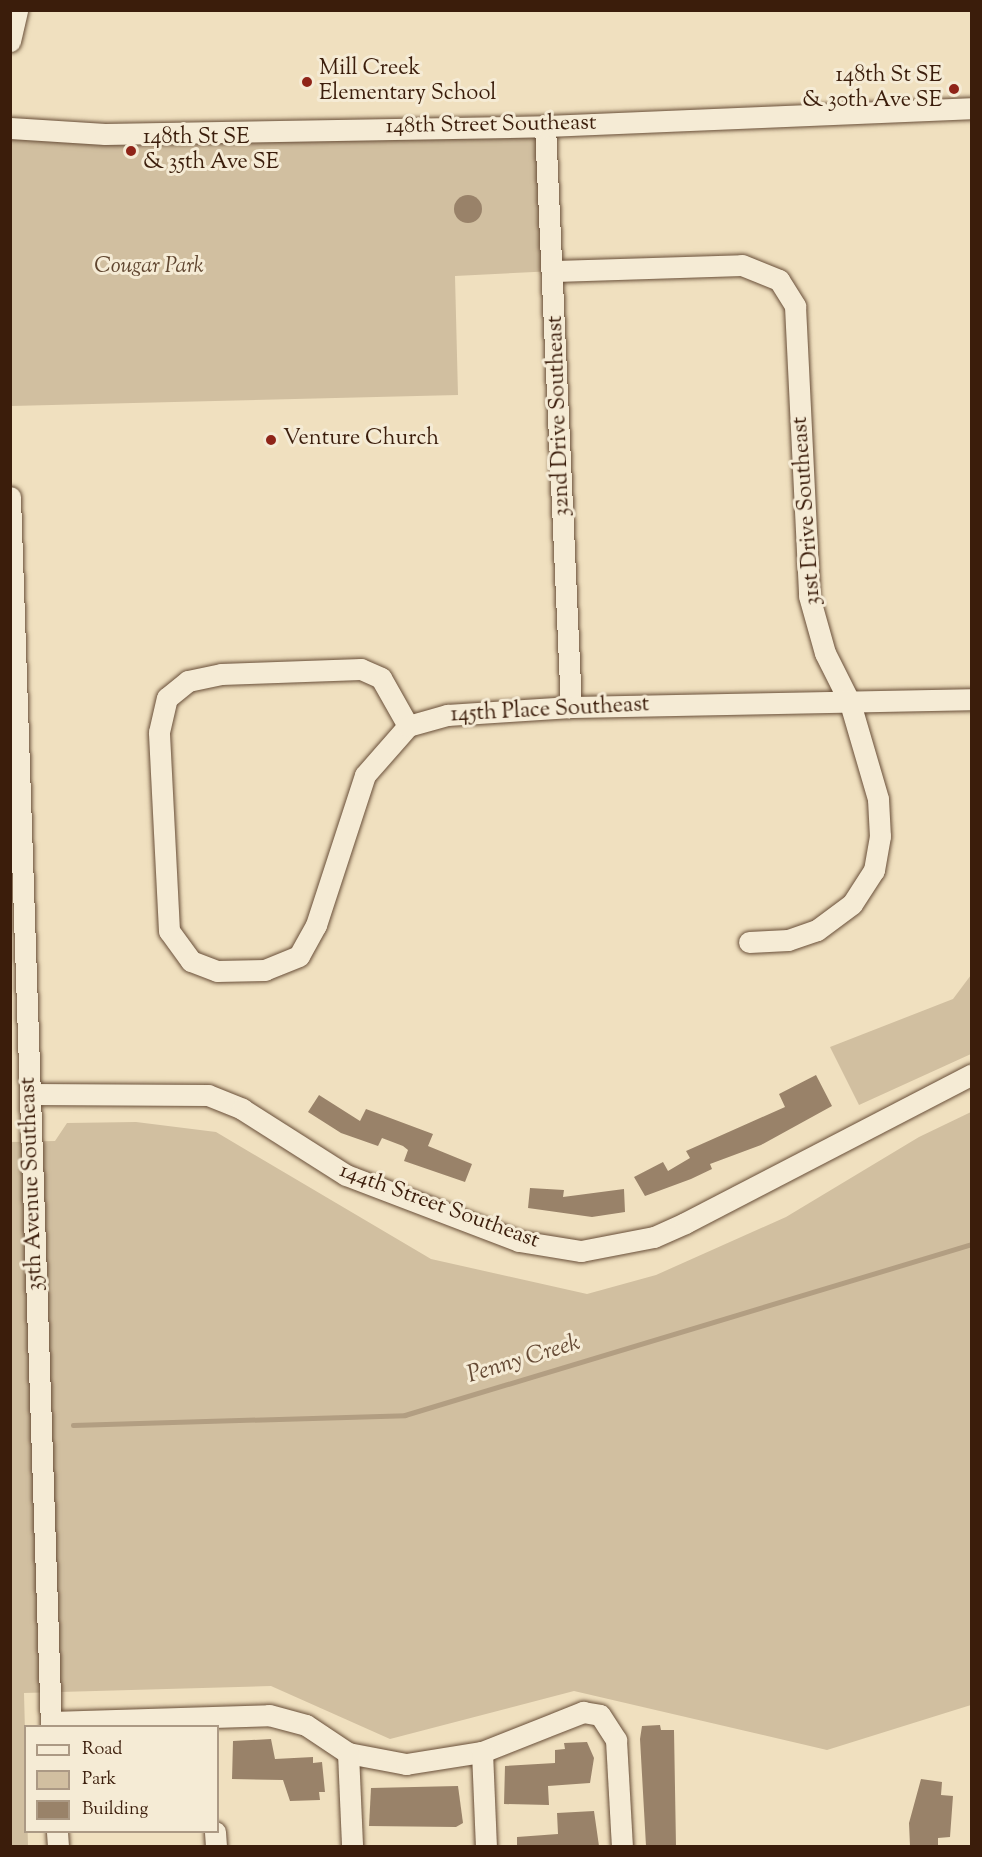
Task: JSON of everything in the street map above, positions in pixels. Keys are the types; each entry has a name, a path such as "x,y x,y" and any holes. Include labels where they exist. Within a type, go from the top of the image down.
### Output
{"street":[{"path":"10,41 17,10"},
{"name":"148th Street Southeast","path":"10,128 105,134 545,126 972,108"},
{"name":"32nd Drive Southeast","path":"545,126 555,271 571,707"},
{"name":"31st Drive Southeast","path":"555,271 742,265 779,280 795,306 809,596 825,653 850,703 878,799 874,870 852,904 817,930 788,940 749,942"},
{"name":"35th Avenue Southeast","path":"10,497 15,772 30,1094 51,1724"},
{"path":"361,669 381,678 408,726 365,775 316,925 299,956 265,970 217,971 191,961 169,931 159,732 167,698 188,681 221,674 361,669"},
{"name":"145th Place Southeast","path":"408,726 447,715 571,707 972,699"},
{"name":"144th Street Southeast","path":"30,1094 208,1095 242,1108 346,1175 519,1242 581,1251 654,1237 685,1223 972,1074"},
{"path":"51,1724 209,1720 269,1715 306,1725 348,1753 406,1764 482,1752 584,1712 600,1715 616,1740 622,1846"},
{"path":"482,1752 486,1846"},
{"path":"348,1753 352,1846"}],"green space":[{"name":"Cougar Park","path":"545,126 555,271 455,276 458,395 11,406 10,128"},
{"path":"971,975 971,1054 859,1105 830,1047 953,999"},
{"path":"971,1112 971,1705 827,1750 574,1691 390,1739 271,1686 24,1693 24,1833 28,1833 28,1846 11,1846 10,1142 55,1141 67,1123 136,1122 216,1132 431,1259 587,1294 656,1275 786,1217 919,1137"}],"building":[{"path":"468,195 478,199 482,209 478,219 468,223 458,219 454,209 458,199"},
{"path":"816,1075 832,1106 761,1145 710,1164 712,1169 645,1196 634,1177 663,1162 668,1171 690,1158 686,1151 785,1107 779,1094"},
{"path":"319,1095 360,1121 366,1109 433,1134 428,1146 472,1164 465,1182 404,1161 408,1150 403,1146 382,1138 378,1146 341,1133 308,1112"},
{"path":"530,1188 564,1190 563,1197 624,1189 625,1212 592,1217 528,1208"},
{"path":"660,1725 661,1730 674,1730 676,1846 646,1846 640,1739 642,1726"},
{"path":"271,1739 275,1759 313,1757 313,1763 322,1762 325,1792 319,1792 320,1800 290,1801 283,1780 232,1779 233,1741"},
{"path":"587,1742 594,1758 590,1783 548,1786 549,1805 504,1804 505,1766 555,1763 555,1750 565,1749 564,1743"},
{"path":"921,1779 942,1782 941,1795 953,1796 950,1837 938,1838 938,1846 910,1846 909,1823"},
{"path":"458,1786 463,1823 456,1827 369,1826 371,1788"},
{"path":"594,1811 599,1846 517,1846 517,1837 558,1834 557,1813"}],"waterway":[{"name":"Penny Creek","path":"73,1425 405,1415 972,1244"}],"place":[{"name":"Mill Creek Elementary School","path":"307,82"},
{"name":"148th St SE & 30th Ave SE","path":"954,89"},
{"name":"148th St SE & 35th Ave SE","path":"131,151"},
{"name":"Venture Church","path":"271,440"}]}
